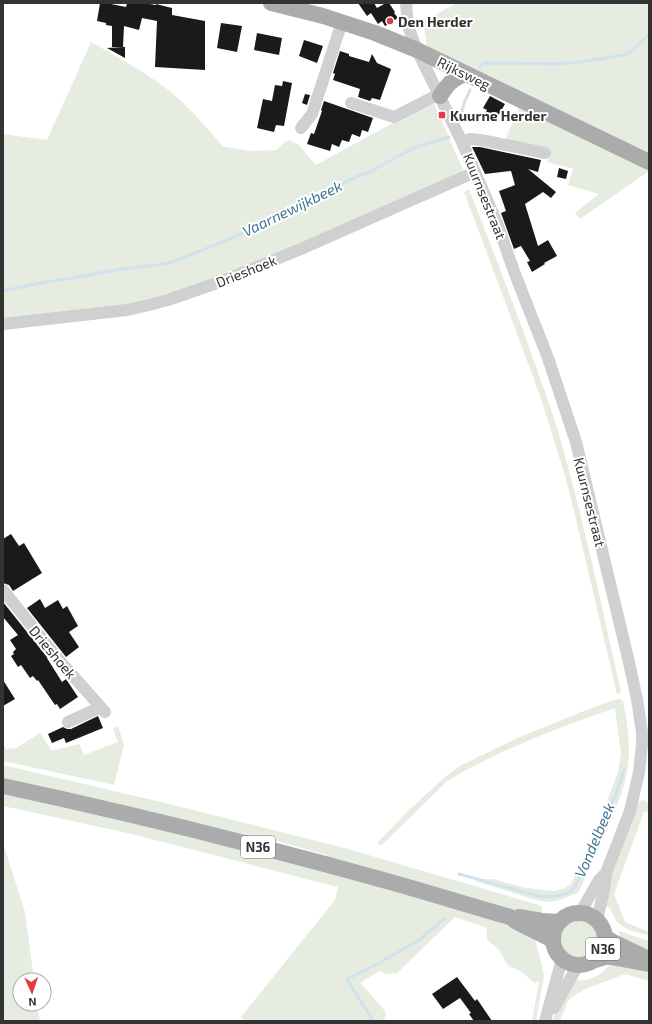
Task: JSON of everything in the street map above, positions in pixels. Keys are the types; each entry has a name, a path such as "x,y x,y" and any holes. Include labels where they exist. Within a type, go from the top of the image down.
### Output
{"main road":[{"name":"Rijksweg","path":"271,3 342,22 375,33 417,50 649,162"},
{"path":"439,95 450,82 465,74"},
{"name":"N36","path":"3,786 140,817 243,843 510,917 559,922"},
{"path":"562,959 556,950 553,940 556,928 559,922 565,917 580,913"},
{"name":"N36","path":"580,913 590,915 597,920 603,928 605,945 595,960"},
{"name":"N36","path":"510,917 553,940"},
{"name":"N36","path":"605,937 620,946 649,959"},
{"name":"N36","path":"562,959 578,965 587,964 605,957 649,964"}],"street":[{"name":"Kuurnsestraat","path":"406,3 408,26 417,50 462,142 497,223 548,358 576,442 637,699 642,732 639,772 630,811 606,873 606,882 597,920"},
{"path":"301,128 312,114 342,22"},
{"path":"351,103 394,117 439,95"},
{"name":"Kuurnsestraat","path":"462,142 470,139 481,140 545,153"},
{"name":"Drieshoek","path":"3,324 127,310 168,300 220,282 301,249 475,172"},
{"name":"Drieshoek","path":"3,590 59,660 103,710 68,722"},
{"name":"Kuurnsestraat","path":"580,913 599,880 606,873"},
{"path":"546,1021 562,959"},
{"path":"546,1021 578,965"}],"shaded area":[{"path":"457,3 649,3 649,154 427,46 423,21"},
{"path":"91,42 140,70 167,89 196,116 222,146 250,151 277,150 281,145 289,140 299,145 316,165 433,101 464,172 288,250 210,280 140,303 3,321 3,134 47,140"},
{"path":"519,108 649,171 580,219 575,213 599,194 568,185 573,169 547,162 550,152 505,140"},
{"path":"469,189 524,333 557,428 599,593 621,692 617,694 565,476 541,398 464,192"},
{"path":"620,699 623,701 628,728 629,754 627,772 613,816 578,893 560,900 549,902 540,901 475,881 493,879 526,888 554,891 565,888 571,884 596,830 618,772 621,754 615,708 571,723 500,753 459,774 446,782 381,846 377,843 409,810 458,767 515,739 613,700"},
{"path":"118,726 124,745 114,785 3,761 3,745 6,749 16,748 40,733 52,751 79,744 84,755 118,742 113,729"},
{"path":"3,765 161,802 348,849 542,906 540,918 335,862 326,855 277,841 267,843 3,781"},
{"path":"3,794 58,805 329,872 514,925 534,936 542,966 544,976 536,1021 532,1021 539,981 535,983 520,971 510,967 507,964 499,950 489,941 487,937 487,928 455,917 397,973 386,974 379,971 360,983 386,1013 384,1021 245,1021 241,1017 335,900 338,887 132,834 3,806"},
{"path":"642,800 649,803 649,811 644,812 614,894 625,922 649,932 649,936 629,930 622,926 617,922 610,908 604,904 608,881 638,803"},
{"path":"3,843 25,912 33,972 12,972 12,1012 38,1012 40,1021 3,1020"},
{"path":"579,919 587,921 593,925 597,931 599,939 597,947 593,953 587,957 579,959 571,957 565,953 561,947 559,939 561,931 565,925 571,921"},
{"path":"619,931 649,941 649,956 620,940"},
{"path":"613,961 649,969 649,981 625,974 588,988 573,996 568,1001 560,1021 552,1021 560,1001 575,980 584,980 597,975"}],"building":[{"path":"100,3 126,7 127,3 156,4 172,8 172,15 205,21 205,70 155,67 157,21 142,18 139,30 124,26 123,47 112,47 112,26 97,21"},
{"path":"358,3 374,3 377,8 389,3 398,18 385,26 382,21 378,24 371,13 367,16"},
{"path":"221,23 242,26 237,52 217,48"},
{"path":"257,33 282,38 279,55 254,50"},
{"path":"304,40 323,46 317,63 299,56"},
{"path":"125,47 125,58 107,48"},
{"path":"340,51 349,54 349,56 369,62 372,54 377,63 391,69 380,100 372,98 370,101 358,97 360,89 333,80 335,74 333,73"},
{"path":"283,81 292,83 284,126 276,125 274,132 257,128 263,99 272,101 275,85 282,86"},
{"path":"305,94 310,95 307,105 302,103"},
{"path":"490,96 505,104 498,116 495,114 493,119 485,115 487,110 483,108"},
{"path":"324,101 373,118 368,132 362,130 360,137 352,134 349,142 342,140 339,147 332,144 330,151 307,144 311,133 314,134"},
{"path":"472,147 480,147 541,160 538,172 528,169 556,192 551,198 543,192 525,204 538,246 548,240 557,256 532,272 527,262 530,261 521,246 514,249 501,213 506,211 499,191 515,185 511,171 485,174"},
{"path":"559,168 568,171 566,179 557,177"},
{"path":"11,534 19,546 24,543 42,573 13,591 9,585 3,583 3,539"},
{"path":"40,599 45,608 58,600 63,609 67,606 78,626 69,632 79,647 66,657 27,608"},
{"path":"3,602 47,657 62,682 66,679 78,697 60,709 57,704 55,705 38,680 37,681 33,676 30,678 21,665 18,667 11,656 14,654 13,652 16,649 10,640 18,635 3,617"},
{"path":"3,680 15,699 3,706"},
{"path":"98,716 103,728 66,743 64,738 52,743 48,734 63,727 71,729"},
{"path":"457,977 475,1001 477,999 492,1021 474,1021 469,1014 471,1013 460,998 443,1009 432,994"}],"waterway":[{"name":"Vaarnewijkbeek","path":"480,68 485,63 559,64 625,55 632,51 649,35"},
{"name":"Vaarnewijkbeek","path":"461,116 464,103 470,90"},
{"name":"Vaarnewijkbeek","path":"130,268 172,262 228,240 261,225 349,180 369,172 418,146 449,137"},
{"name":"Vaarnewijkbeek","path":"3,291 129,268"},
{"name":"Vondelbeek","path":"459,874 538,896 556,896 570,892 577,883 588,859 612,804 624,770"},
{"name":"Vondelbeek","path":"373,1021 347,979 419,940 445,918"}],"place":[{"name":"Den Herder","path":"390,21"},
{"name":"Kuurne Herder","path":"442,115"}]}
